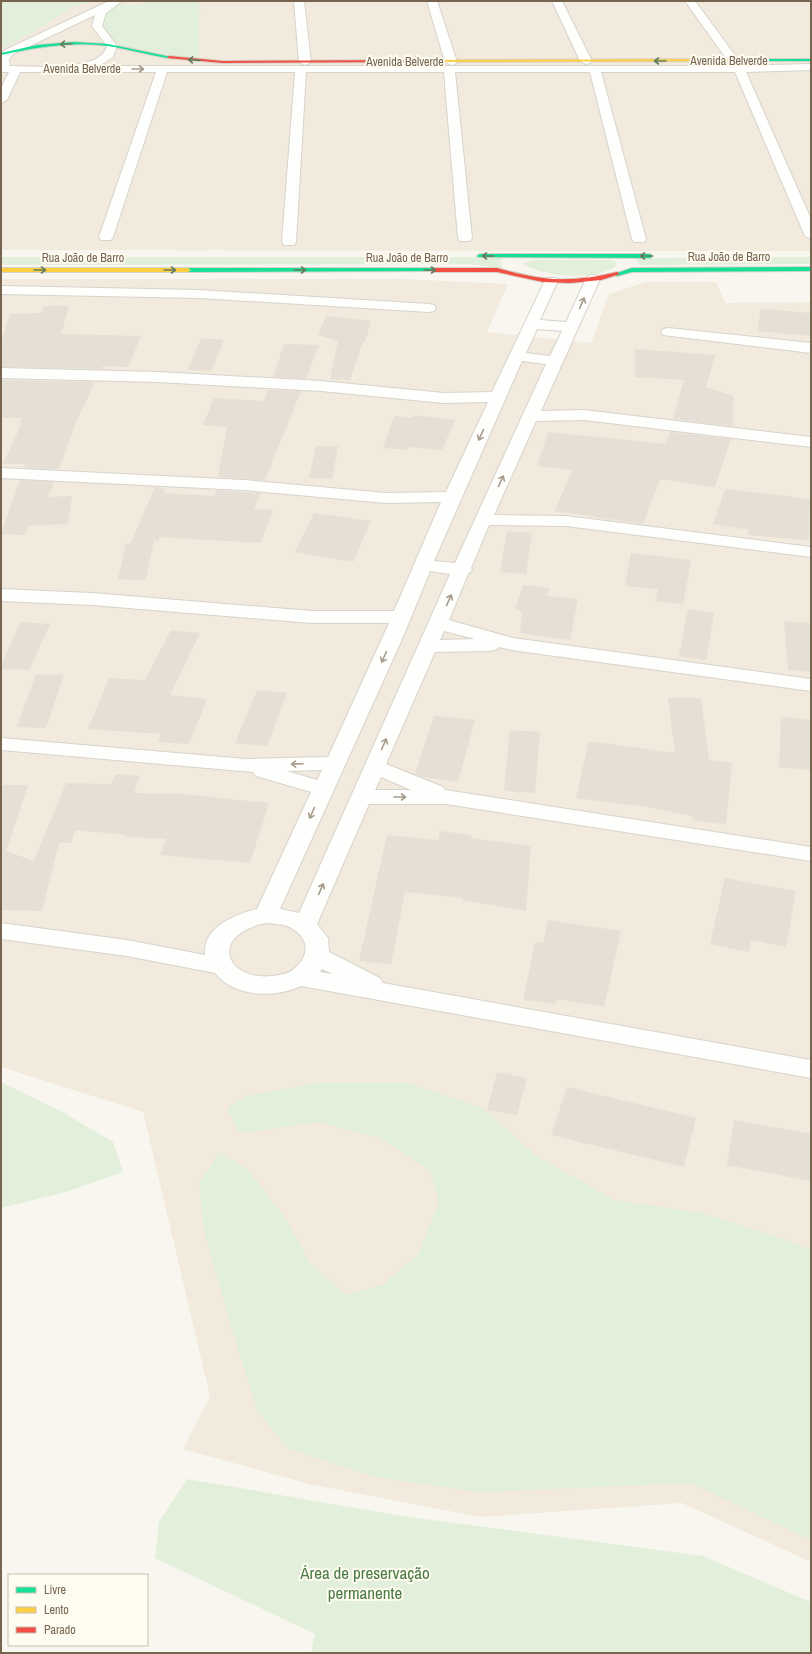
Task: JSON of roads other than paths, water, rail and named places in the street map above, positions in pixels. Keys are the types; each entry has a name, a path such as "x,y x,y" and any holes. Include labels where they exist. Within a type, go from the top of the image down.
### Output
{"street":[{"path":"72,69 93,64 108,58 112,46 97,26 102,12 117,1"},
{"path":"1,100 8,69 3,59 5,53 117,1"},
{"path":"289,242 303,66 299,1"},
{"path":"432,1 450,66 466,238"},
{"path":"556,1 591,65 639,239"},
{"path":"690,1 736,65 811,234"},
{"name":"Avenida Belverde","path":"5,53 28,47 66,43 100,44 141,53 184,59 276,62 303,66"},
{"path":"776,68 806,61"},
{"name":"Avenida Belverde","path":"450,66 494,69 542,69 591,65 736,65 806,61"},
{"path":"213,69 232,67 244,62"},
{"path":"259,69 256,68 256,65 276,62"},
{"path":"494,69 513,66 524,62"},
{"name":"Avenida Belverde","path":"8,69 259,69 303,66 450,66 524,62 562,62 591,65"},
{"path":"542,69 539,66 562,62"},
{"name":"Avenida Belverde","path":"736,65 776,68 811,67"},
{"path":"106,236 163,69"},
{"path":"472,256 663,256"},
{"path":"517,256 509,264 512,270 517,274"},
{"path":"616,256 625,261 625,270 622,272"},
{"name":"Rua João de Barro","path":"1,270 497,270 551,281 593,279 632,270 811,269"},
{"path":"305,925 374,767 463,570 491,502 593,279"},
{"path":"266,915 393,637 449,505 551,281"},
{"path":"1,290 200,294 429,308"},
{"path":"532,324 571,327"},
{"path":"668,332 811,348"},
{"path":"517,356 556,360"},
{"path":"1,373 158,377 313,386 444,398 495,405"},
{"path":"534,409 811,442"},
{"path":"1,473 244,485 449,505"},
{"path":"491,502 566,521"},
{"path":"483,520 566,521 811,552"},
{"path":"423,565 463,570"},
{"path":"1,595 92,599 312,617 400,618"},
{"path":"312,617 393,637"},
{"path":"439,623 511,644 811,686"},
{"path":"429,646 511,644"},
{"path":"1,744 246,766 336,763"},
{"path":"246,766 323,789"},
{"path":"374,767 446,797"},
{"path":"361,797 446,797 811,854"},
{"path":"266,915 287,917 305,925 317,939 318,956 308,971 300,977 275,985 256,985 237,980 228,974 219,956 224,934 235,925 250,918 266,915"},
{"path":"1,931 127,948 219,956"},
{"path":"318,956 392,994"},
{"path":"300,977 811,1069"}],"park label":[{"name":"Área de preservação permanente","path":"365,1582"}]}
